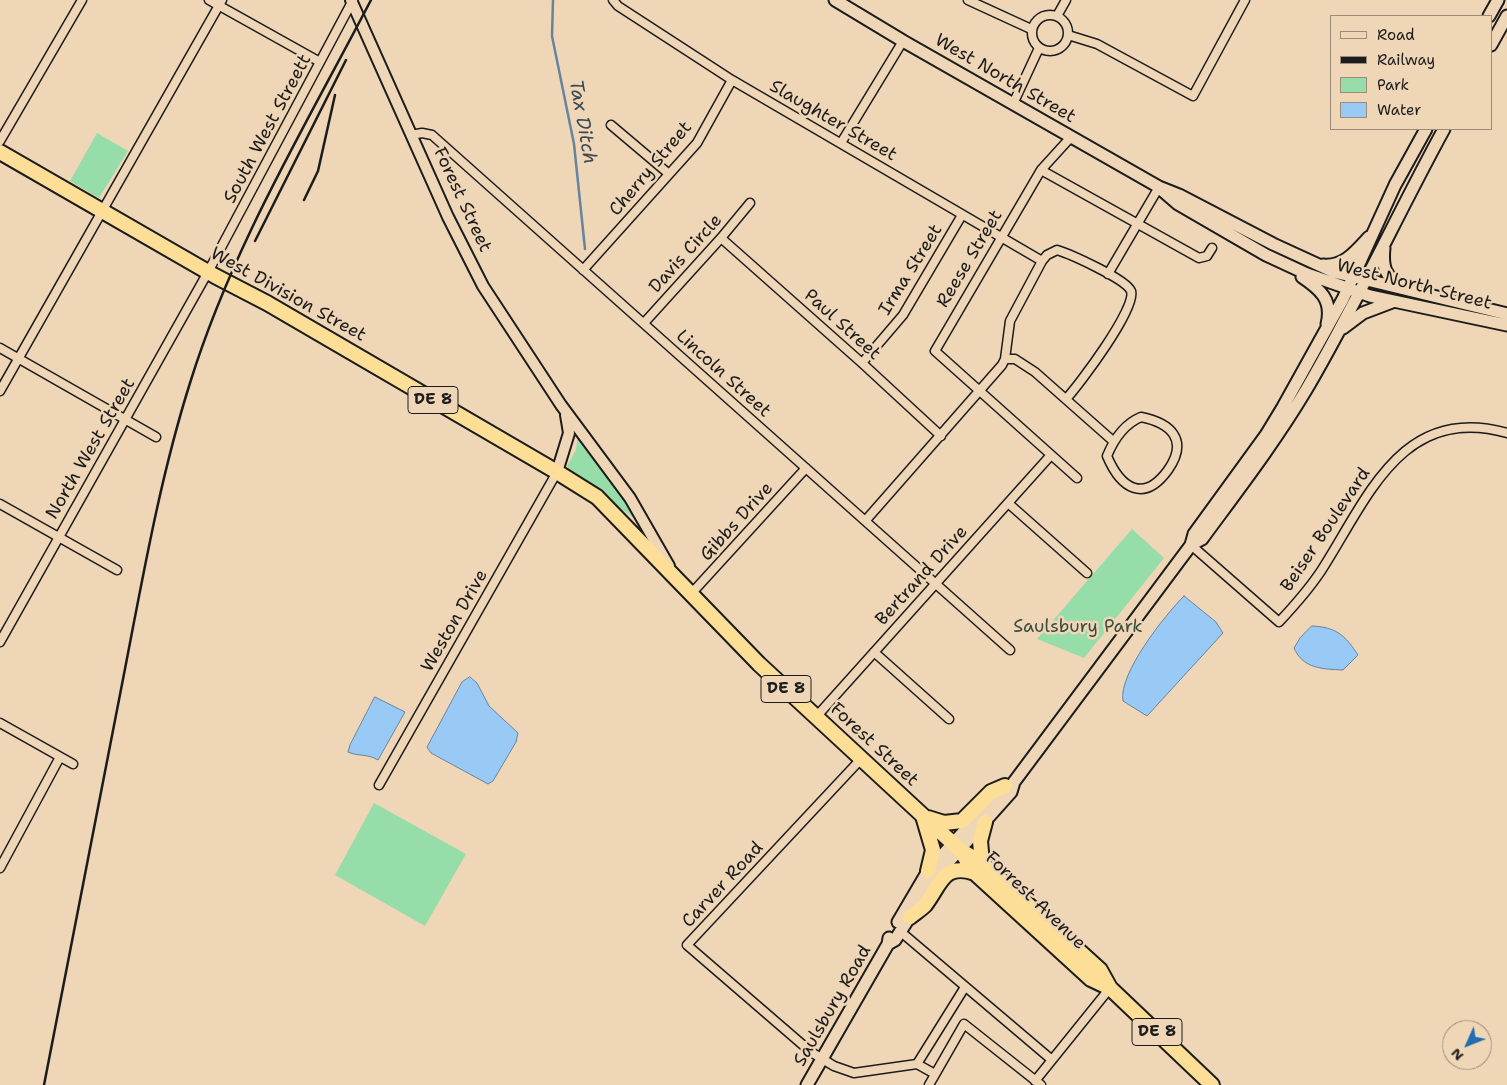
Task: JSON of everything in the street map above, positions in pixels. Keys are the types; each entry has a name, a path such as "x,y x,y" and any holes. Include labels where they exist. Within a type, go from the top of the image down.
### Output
{"highway":[{"name":"West Division Street","path":"0,152 208,272 267,303 557,472"},
{"name":"Forest Street","path":"557,472 597,498 690,595 816,717 956,847"},
{"path":"923,816 944,823 962,821 968,818 991,792 1009,784"},
{"path":"923,816 933,850 928,871"},
{"path":"910,917 924,906 943,878 951,870 979,868 980,841 985,822"},
{"name":"Forrest Avenue","path":"956,847 1091,979 1110,988 1212,1085"}],"main road":[{"name":"West North Street","path":"835,0 903,41 1159,187 1179,195 1313,263 1360,279 1507,314"},
{"path":"1490,15 1498,0"},
{"path":"1492,43 1507,16"},
{"path":"1360,279 1374,232 1395,184 1425,130"},
{"path":"956,847 1009,784 1191,544 1194,534 1266,435 1325,331 1354,290 1384,242 1443,130"},
{"name":"West North Street","path":"1159,187 1178,204 1278,261 1307,274 1394,302 1507,325"},
{"path":"1313,263 1330,265 1342,262 1374,232"},
{"path":"1384,242 1383,264 1386,274 1394,282 1417,293"},
{"path":"1278,261 1322,292 1328,309 1325,331"},
{"path":"1191,544 1202,539 1276,438 1337,333 1354,290"},
{"path":"1337,333 1363,313 1394,302"},
{"path":"956,847 985,822 1011,792 1009,784"},
{"name":"Saulsbury Road","path":"888,944 895,940 901,932 956,847"},
{"name":"Saulsbury Road","path":"807,1085 888,944 889,936 928,871 956,847"}],"street":[{"path":"0,141 82,0"},
{"path":"209,0 221,3 320,62"},
{"name":"Slaughter Street","path":"614,0 618,6 732,80 1042,261"},
{"path":"968,0 1031,29"},
{"path":"1057,16 1066,0"},
{"path":"1068,35 1097,44 1193,96 1245,0"},
{"name":"South West Streett","path":"208,272 352,1"},
{"name":"Forest Street","path":"352,1 448,218 483,286 561,405 630,498 678,582"},
{"path":"0,391 221,3"},
{"path":"1043,15 1057,16 1066,23 1068,35 1064,44 1057,50 1048,51 1039,48 1032,38 1031,29 1043,15"},
{"path":"841,143 903,41"},
{"path":"1013,104 1039,48"},
{"name":"Cherry Street","path":"583,270 697,143 732,80"},
{"path":"611,125 669,174"},
{"name":"Lincoln Street","path":"411,135 422,133 432,135 1010,650"},
{"name":"Reese Street","path":"1072,137 1041,170 1000,236 935,351 1077,478"},
{"path":"1041,170 1199,258 1207,256 1212,248"},
{"path":"1108,274 1159,187"},
{"name":"Davis Circle","path":"644,324 750,203"},
{"name":"Irma Street","path":"862,362 903,316 962,215"},
{"name":"Paul Street","path":"721,238 862,362 941,436"},
{"path":"866,520 980,391 1005,359 1010,321 1042,261 1047,254 1057,250 1074,256 1126,286 1130,291 1131,300 1084,379 1066,399"},
{"name":"North West Street","path":"0,642 208,272"},
{"path":"0,348 156,437"},
{"path":"1005,359 1018,361 1066,399 1113,441"},
{"name":"Forest Street","path":"557,472 569,433 568,418 561,405"},
{"path":"1141,417 1155,420 1166,426 1178,442 1179,451 1175,461 1154,486 1146,490 1136,489 1112,467 1107,456 1113,441 1127,425 1141,417"},
{"name":"Beiser Boulevard","path":"1191,544 1280,622 1320,572 1380,476 1410,446 1442,431 1458,428 1493,428 1507,432"},
{"name":"Bertrand Drive","path":"816,717 1051,455"},
{"name":"Gibbs Drive","path":"690,595 806,468"},
{"name":"Weston Drive","path":"379,785 557,472"},
{"path":"1008,503 1087,573"},
{"path":"0,504 117,570"},
{"path":"874,652 949,719"},
{"path":"0,723 73,764"},
{"path":"0,868 60,757"},
{"name":"Carver Road","path":"822,1059 687,945 861,759"},
{"path":"901,932 1052,1060"},
{"path":"918,1064 957,997 966,987"},
{"path":"929,1085 964,1024 1038,1083 1052,1060 1110,988"},
{"path":"822,1059 840,1070 854,1073 918,1064 935,1074"}],"green space":[{"path":"97,133 128,151 99,198 70,181"},
{"path":"578,433 636,517 635,519 570,471 567,466 576,450"},
{"name":"Saulsbury Park","path":"1132,529 1164,558 1084,658 1037,639"},
{"path":"374,803 466,854 425,926 335,875"}],"water":[{"path":"1184,596 1216,622 1223,633 1147,716 1123,701 1123,690 1135,661 1144,646"},
{"path":"1312,626 1327,628 1339,633 1349,642 1358,655 1343,670 1321,668 1308,664 1298,655 1294,648 1300,638"},
{"path":"470,677 477,683 489,706 518,733 516,742 493,781 488,784 431,753 427,747 462,682"},
{"path":"375,697 405,712 378,760 370,756 348,752"}],"waterway":[{"name":"Tax Ditch","path":"553,0 552,36 574,144 585,249"}],"railway":[{"path":"44,1085 138,601 153,527 179,419 207,333 227,283 272,187 371,0"},
{"path":"255,241 346,60"},
{"path":"304,200 318,171 335,95"}]}
